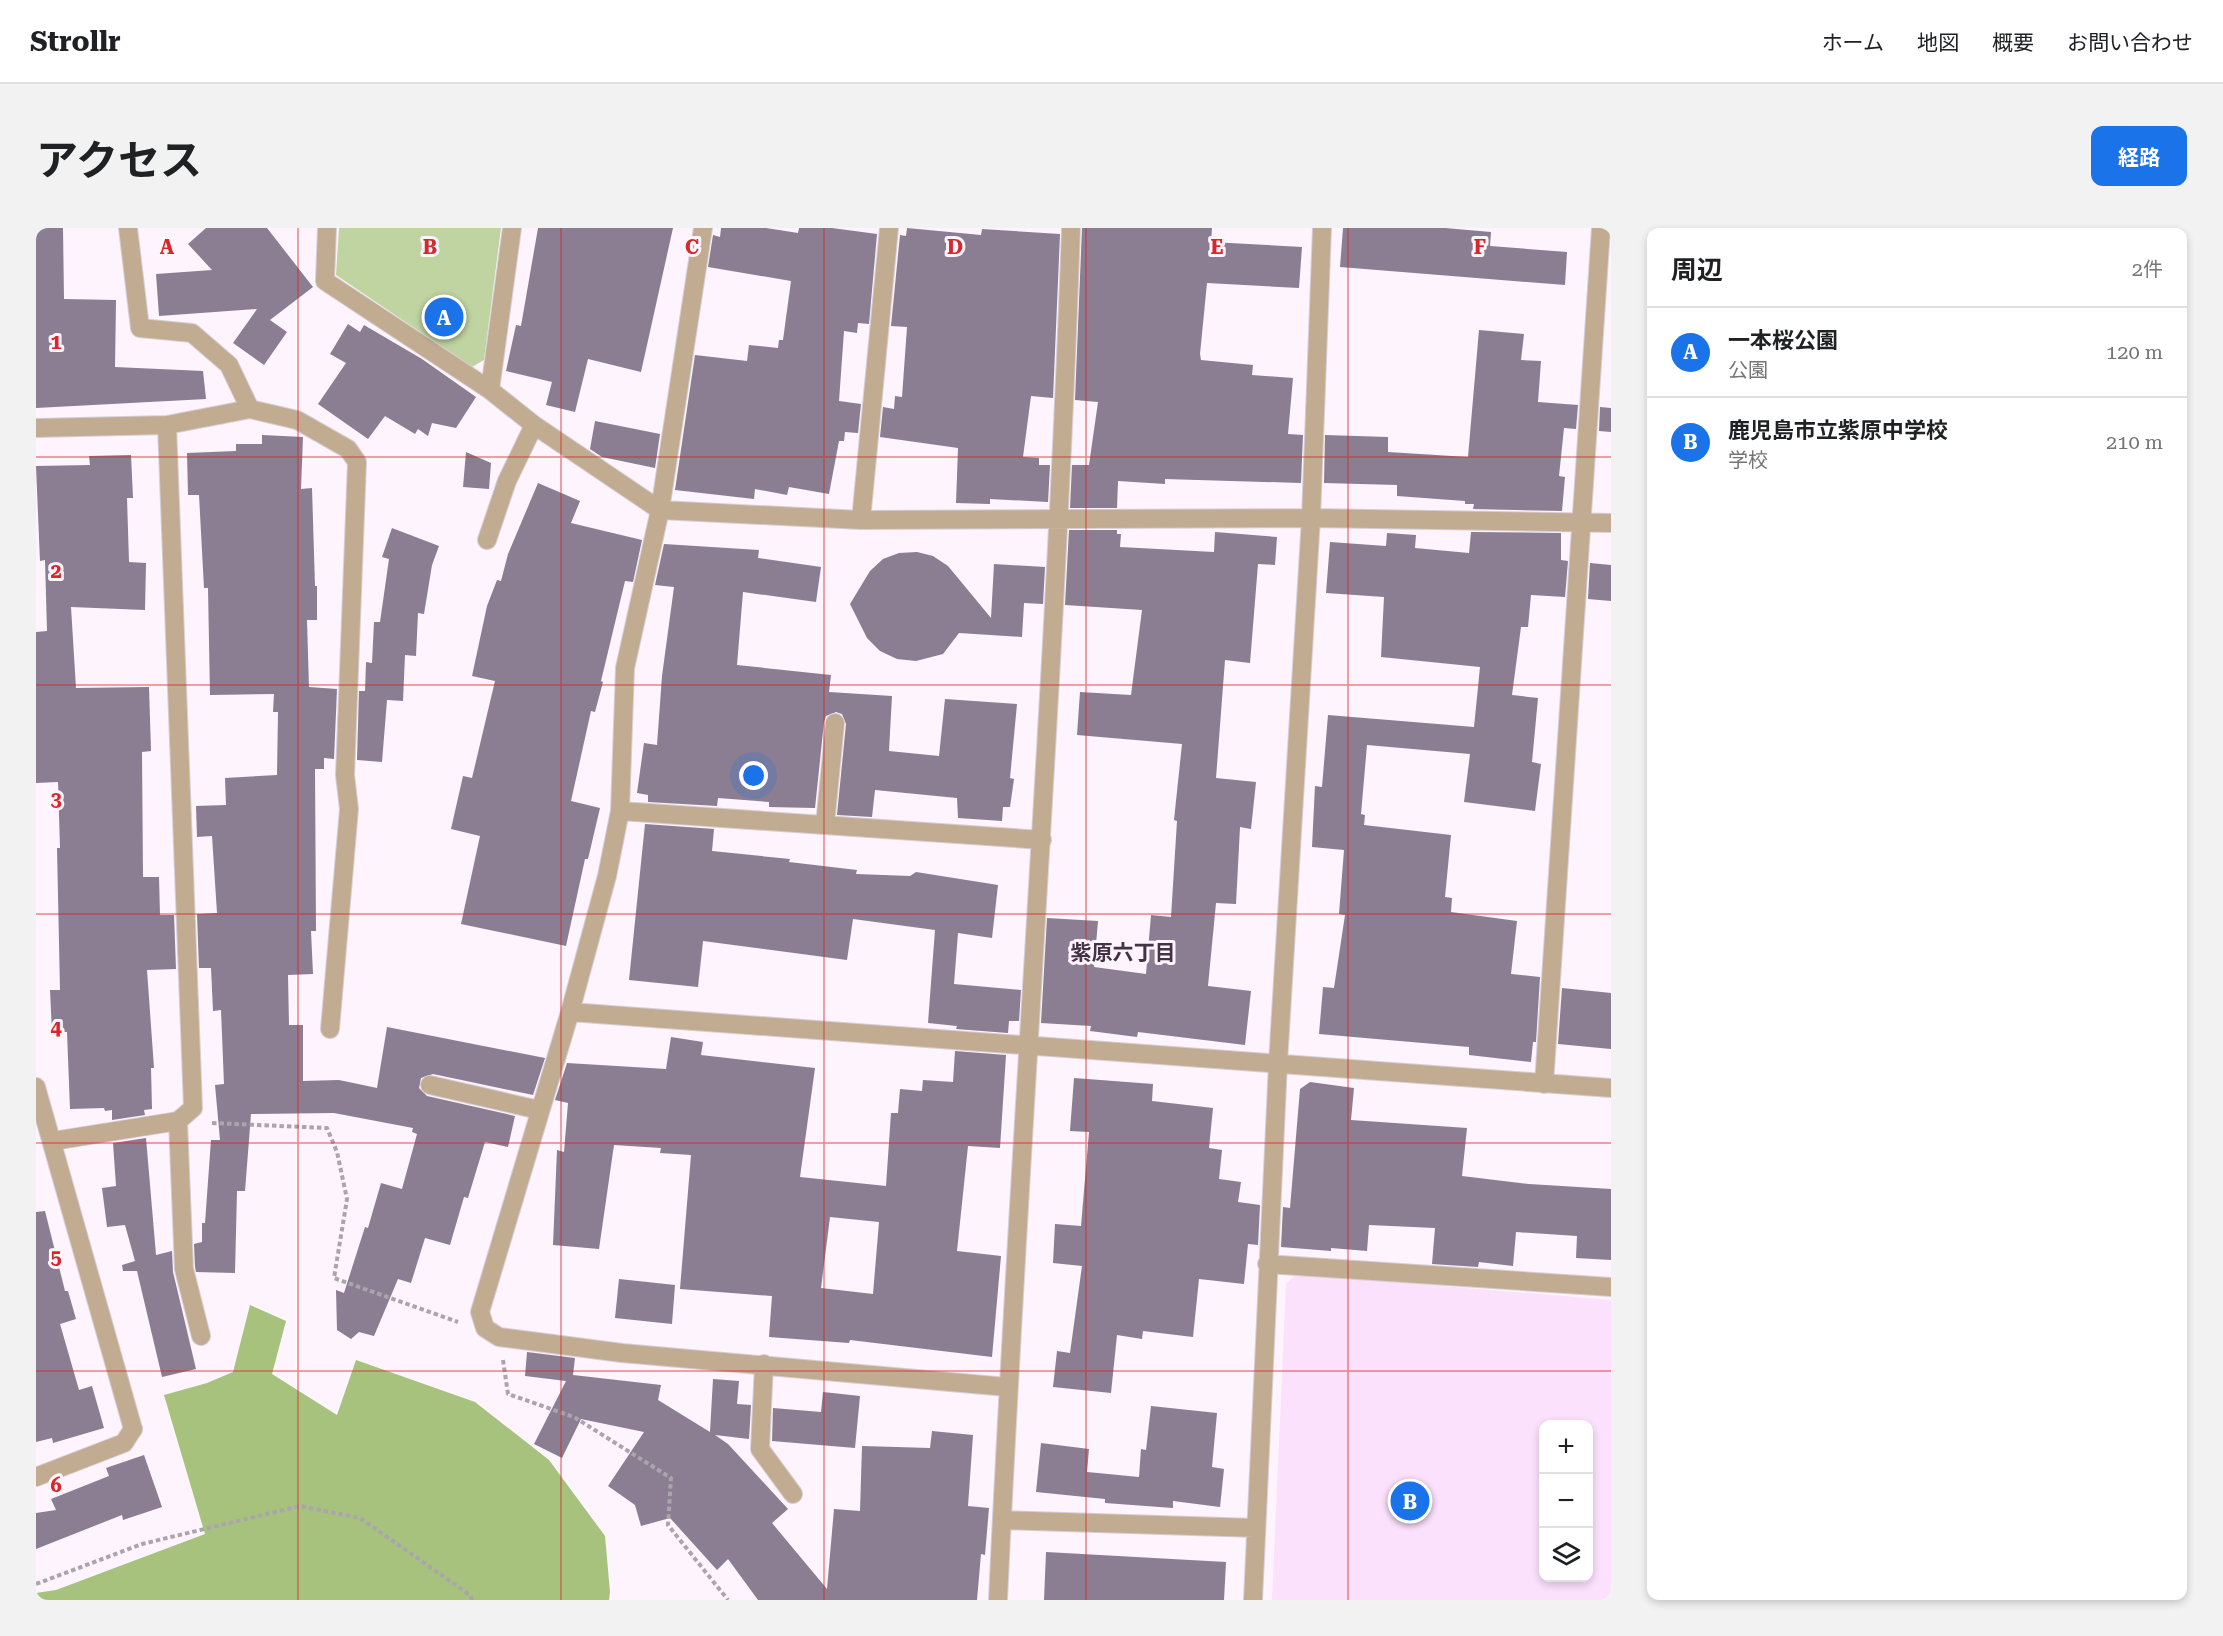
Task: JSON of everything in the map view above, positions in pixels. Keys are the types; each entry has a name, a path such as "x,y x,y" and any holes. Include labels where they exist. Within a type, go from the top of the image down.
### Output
{"street":[{"path":"128,228 140,328 192,333 229,365 250,409"},
{"path":"327,228 326,281 490,390 534,425 660,510 861,520 1311,518 1611,524"},
{"path":"490,390 512,228"},
{"path":"703,228 660,510 626,668 620,811 607,876 570,1012 480,1312 485,1328 499,1337 621,1353 1007,1387"},
{"path":"861,520 889,228"},
{"path":"998,1600 1007,1387 1042,840 1071,228"},
{"path":"1253,1600 1267,1264 1311,518 1322,228"},
{"path":"1544,1084 1601,228"},
{"path":"36,428 167,425 250,409 297,420 348,449 357,462 345,775 349,809 330,1029"},
{"path":"53,1141 178,1121 193,1108 167,425"},
{"path":"487,540 507,481 534,425"},
{"path":"825,825 835,723"},
{"path":"620,811 1042,840"},
{"path":"570,1012 1611,1088"},
{"path":"430,1085 539,1110"},
{"path":"36,1087 133,1429 124,1443 36,1477"},
{"path":"178,1121 184,1269 201,1336"},
{"path":"1267,1264 1611,1287"},
{"path":"764,1364 760,1449 793,1494"},
{"path":"1002,1520 1256,1528"}],"path":[{"path":"178,1121 327,1128 338,1152 347,1199 334,1278 499,1337 508,1394 574,1417 671,1478 668,1525 728,1600"},
{"path":"36,1584 142,1544 300,1506 360,1518 470,1595 472,1600"}],"shaded area":[{"path":"1296,1274 1611,1300 1611,1600 1272,1600 1286,1284"}],"green space":[{"path":"339,228 501,228 484,360 472,367 336,275"},
{"path":"250,1305 286,1321 272,1374 337,1415 356,1360 475,1402 549,1460 605,1536 609,1600 36,1600 36,1593 56,1590 205,1534 164,1395 207,1383 233,1372"}],"building":[{"path":"36,228 63,228 64,299 116,300 115,367 203,371 206,399 36,408"},
{"path":"206,228 267,228 313,287 270,320 287,332 264,365 233,343 257,309 159,316 156,274 212,270 188,244"},
{"path":"538,228 673,228 641,372 588,359 575,412 546,405 552,382 506,371 516,325 521,326"},
{"path":"721,228 766,228 798,233 799,228 832,228 877,234 869,324 858,323 857,333 844,331 839,401 861,404 858,433 845,432 844,441 839,441 829,494 789,487 787,495 755,489 754,499 675,490 695,355 747,361 749,345 778,348 779,340 783,340 791,281 708,267 713,235 720,237"},
{"path":"907,228 981,235 982,229 1060,234 1053,398 1031,396 1023,457 1039,458 1039,465 1050,465 1048,502 990,499 990,504 956,503 958,448 880,437 883,407 894,409 895,396 902,397 907,327 891,326 900,235 906,236"},
{"path":"1082,228 1212,228 1211,242 1302,247 1299,288 1207,283 1200,354 1201,360 1253,365 1252,375 1293,378 1288,434 1303,435 1301,483 1165,479 1165,484 1118,481 1117,508 1070,508 1072,465 1089,465 1098,402 1075,400"},
{"path":"1343,228 1445,228 1491,232 1490,246 1567,252 1565,285 1340,267"},
{"path":"348,324 360,332 364,325 422,359 476,397 456,428 432,423 428,436 418,429 415,434 385,416 368,439 318,404 346,363 330,354"},
{"path":"1479,330 1524,334 1521,360 1541,361 1538,402 1578,405 1576,429 1564,428 1559,476 1565,477 1562,511 1473,509 1474,504 1465,504 1465,501 1397,496 1397,485 1324,483 1325,435 1388,437 1388,452 1468,457"},
{"path":"1600,407 1611,408 1611,432 1599,431"},
{"path":"595,421 660,434 655,468 602,457 590,449"},
{"path":"262,435 303,437 301,489 312,488 315,586 317,586 317,620 307,620 309,687 337,689 334,759 324,758 324,769 315,769 316,931 311,931 313,974 288,975 289,1025 303,1025 303,1081 339,1080 377,1088 387,1027 545,1058 533,1095 433,1074 421,1078 419,1088 427,1096 515,1116 508,1147 485,1142 468,1198 464,1197 450,1245 425,1238 411,1283 398,1279 374,1336 359,1332 351,1339 337,1330 336,1290 344,1293 365,1227 368,1228 381,1183 402,1189 417,1134 412,1132 413,1128 334,1113 251,1114 245,1191 237,1191 235,1273 196,1272 195,1267 194,1244 202,1242 202,1223 205,1223 211,1140 220,1140 215,1085 224,1084 221,1010 213,1011 211,968 199,968 197,914 217,913 212,836 197,837 196,806 226,805 225,778 277,775 278,712 273,712 274,694 210,695 208,588 204,588 199,495 188,495 187,453 236,451 236,444 262,444"},
{"path":"466,452 491,463 489,489 463,487"},
{"path":"131,455 133,498 127,498 129,562 146,563 145,610 71,607 76,688 149,687 151,751 142,752 143,877 159,877 160,915 174,915 176,969 147,970 154,1068 151,1068 152,1109 144,1110 145,1115 112,1120 112,1110 105,1111 104,1108 70,1109 67,1032 52,1032 50,990 60,990 57,848 60,848 58,782 36,783 36,632 47,631 45,560 40,561 36,466 90,465 89,456"},
{"path":"538,483 580,501 571,523 642,540 633,582 625,581 601,681 603,682 595,712 591,711 571,801 600,808 588,859 585,859 566,946 461,924 480,836 451,829 463,776 472,778 495,681 472,676 487,606 497,580 501,581 508,554"},
{"path":"392,528 439,546 432,565 424,614 418,613 416,656 405,655 403,701 387,700 382,762 357,760 359,691 365,691 366,662 372,663 374,622 380,622 389,559 382,557"},
{"path":"1069,530 1117,530 1117,534 1121,534 1120,547 1214,552 1215,532 1277,537 1275,565 1258,564 1250,663 1225,660 1216,778 1256,782 1251,829 1240,827 1236,904 1216,903 1208,986 1251,991 1245,1045 1138,1032 1137,1037 1090,1031 1091,1026 1041,1023 1047,918 1098,921 1094,967 1146,974 1151,915 1171,917 1177,821 1174,820 1182,744 1077,735 1080,692 1131,695 1142,610 1065,605"},
{"path":"1471,532 1561,533 1561,560 1568,561 1565,597 1531,595 1528,627 1521,627 1512,695 1538,698 1532,762 1541,764 1535,811 1464,802 1470,754 1367,745 1361,814 1365,815 1364,825 1451,835 1445,897 1452,898 1451,912 1517,921 1511,974 1540,977 1536,1042 1533,1042 1531,1062 1469,1055 1469,1047 1319,1034 1323,987 1334,988 1345,915 1339,914 1344,850 1312,847 1315,786 1322,787 1328,715 1474,727 1480,667 1381,657 1384,597 1326,593 1330,542 1386,546 1387,533 1416,535 1415,548 1469,553"},
{"path":"664,544 759,550 758,558 821,567 816,602 743,592 737,665 831,675 829,692 892,696 889,751 939,756 945,699 1017,704 1010,778 1014,779 1010,807 1003,807 1002,821 958,818 957,798 875,790 872,817 837,815 846,724 842,714 836,712 826,716 824,722 815,808 769,807 769,802 718,798 717,806 648,802 648,795 637,793 644,743 657,745 662,676 674,587 655,585"},
{"path":"917,552 933,556 948,566 991,618 994,564 1045,567 1043,604 1024,603 1022,637 959,633 943,654 916,661 897,659 880,651 867,638 850,604 870,571 883,559 899,553"},
{"path":"1590,563 1611,565 1611,601 1588,599"},
{"path":"645,824 714,829 712,851 790,859 789,862 857,870 856,874 910,876 916,872 998,885 992,938 958,933 954,984 1021,990 1019,1021 1009,1021 1008,1033 956,1029 957,1026 928,1023 935,930 853,919 847,960 703,941 698,987 629,980"},
{"path":"1562,988 1611,993 1611,1049 1558,1044"},
{"path":"671,1037 703,1042 701,1055 815,1068 800,1177 886,1186 891,1113 898,1113 900,1089 922,1091 923,1080 953,1082 955,1051 1006,1055 1000,1148 968,1146 957,1251 1001,1256 992,1357 850,1340 849,1343 769,1337 772,1296 680,1289 691,1155 660,1153 661,1148 614,1145 599,1249 553,1245 557,1150 564,1152 568,1103 555,1100 567,1063 666,1069","holes":["830,1217 879,1222 873,1294 821,1288"]},
{"path":"1074,1078 1153,1084 1152,1101 1213,1108 1209,1148 1222,1150 1219,1179 1241,1182 1238,1202 1260,1205 1258,1245 1248,1244 1244,1284 1199,1279 1193,1337 1143,1331 1142,1339 1117,1335 1111,1393 1053,1387 1057,1351 1070,1353 1082,1266 1053,1263 1055,1224 1081,1226 1089,1132 1070,1131"},
{"path":"1310,1082 1354,1088 1351,1120 1467,1128 1462,1176 1529,1184 1611,1189 1611,1260 1576,1258 1577,1236 1516,1232 1513,1266 1479,1262 1478,1267 1432,1264 1435,1228 1369,1225 1367,1251 1281,1247 1283,1207 1290,1208 1300,1089"},
{"path":"146,1138 156,1255 172,1251 173,1272 196,1369 162,1377 137,1271 123,1271 122,1265 135,1261 125,1225 107,1227 102,1188 116,1186 113,1143"},
{"path":"45,1211 65,1291 68,1291 76,1319 60,1324 79,1390 92,1386 104,1428 53,1443 52,1438 36,1442 36,1212"},
{"path":"619,1279 675,1285 672,1324 615,1318"},
{"path":"527,1352 575,1358 573,1375 661,1385 658,1400 710,1432 713,1379 739,1381 737,1404 751,1405 749,1439 715,1435 728,1444 788,1509 772,1523 827,1589 834,1509 860,1511 862,1446 930,1448 932,1431 973,1435 968,1506 989,1508 985,1555 981,1554 977,1600 758,1600 728,1559 717,1570 670,1518 641,1526 635,1505 608,1486 644,1432 581,1419 562,1458 534,1444 566,1381 525,1376"},
{"path":"823,1392 860,1396 855,1448 772,1441 773,1408 821,1412"},
{"path":"1151,1406 1217,1413 1212,1467 1224,1469 1220,1507 1173,1501 1173,1508 1105,1503 1105,1499 1036,1492 1041,1443 1089,1449 1087,1472 1139,1477 1141,1449 1146,1450"},
{"path":"144,1455 162,1507 123,1520 122,1515 36,1549 36,1513 56,1510 51,1499 109,1476 106,1468"},
{"path":"1046,1552 1226,1562 1224,1600 1044,1600"}],"place":[{"name":"一本桜公園","path":"444,317"},
{"name":"鹿児島市立紫原中学校","path":"1410,1501"}],"district":[{"name":"紫原六丁目","path":"1123,953"}]}
